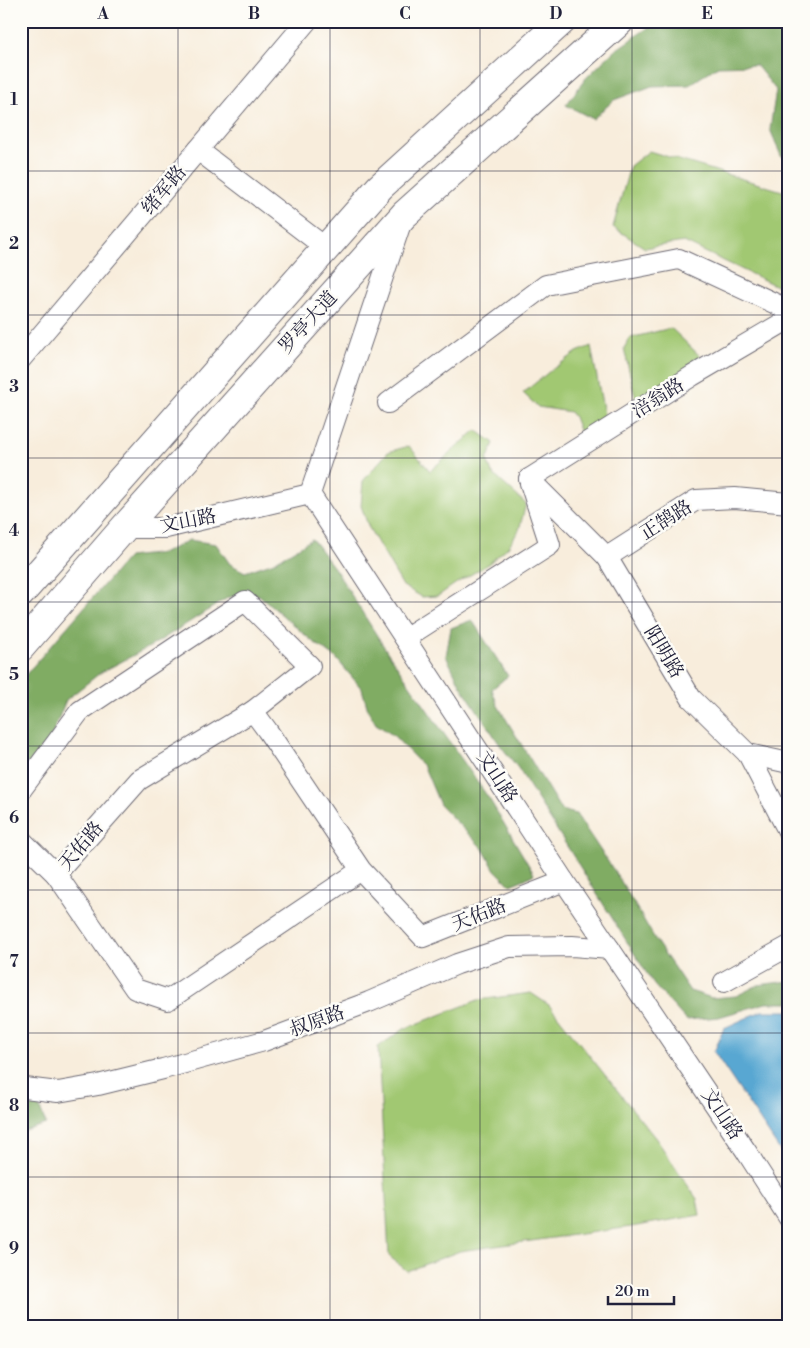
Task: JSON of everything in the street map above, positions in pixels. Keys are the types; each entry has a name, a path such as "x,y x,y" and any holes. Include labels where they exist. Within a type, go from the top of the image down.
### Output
{"highway":[{"name":"罗亭大道","path":"21,593 380,186 562,21"},
{"name":"罗亭大道","path":"21,647 124,528 404,215 620,21"}],"street":[{"name":"绪军路","path":"21,359 307,21"},
{"path":"198,150 326,248"},
{"path":"310,494 404,215"},
{"path":"388,403 546,285 678,259 789,310"},
{"name":"涪翁路","path":"529,479 692,376 789,319"},
{"path":"405,638 550,545 529,479"},
{"name":"阳明路","path":"529,479 607,557 692,698 748,754 789,833"},
{"name":"文山路","path":"124,528 166,528 310,494 564,881 789,1218"},
{"name":"正鹄路","path":"607,557 696,500 735,498 789,503"},
{"path":"21,790 80,711 245,600 310,666 253,711"},
{"name":"天佑路","path":"361,870 168,1000 136,989 56,874 139,780 253,711 361,870 423,937 564,881"},
{"path":"748,754 789,763"},
{"path":"21,840 56,874"},
{"name":"叔原路","path":"21,1085 25,1088 58,1092 98,1085 254,1044 369,1002 457,964 509,947 572,946 610,949"},
{"path":"724,982 789,946"}],"green space":[{"path":"658,21 789,21 789,161 781,156 770,129 776,90 756,65 718,66 689,85 652,86 614,100 593,119 566,105 586,78 614,51"},
{"path":"649,151 789,193 789,292 684,242 645,248 613,227 630,166"},
{"path":"671,328 704,360 636,401 624,348 630,338"},
{"path":"591,346 606,424 582,438 574,417 570,412 538,407 523,393 577,352"},
{"path":"476,430 494,443 487,460 492,473 526,504 519,530 508,547 487,565 438,596 422,597 403,586 369,528 361,506 363,481 388,452 409,446 430,471"},
{"path":"312,539 335,569 388,653 490,800 534,874 510,885 495,870 483,849 440,805 424,767 394,736 376,724 368,710 362,689 335,657 312,641 259,595 229,597 153,645 100,673 66,700 50,740 21,772 21,680 128,557 164,553 189,540 216,544 230,564 245,572 274,562"},
{"path":"472,620 508,676 492,689 497,704 561,810 576,814 690,991 712,998 736,996 758,985 789,981 789,1003 766,1003 719,1017 686,1020 654,985 518,768 500,745 461,686 446,656 451,628"},
{"path":"531,993 549,1005 657,1140 697,1199 700,1215 631,1227 460,1251 407,1271 389,1256 378,1047 404,1029 478,1000"},
{"path":"21,1095 37,1101 46,1124 21,1132"}],"water":[{"path":"762,1011 789,1011 789,1164 714,1052 724,1028"}]}
